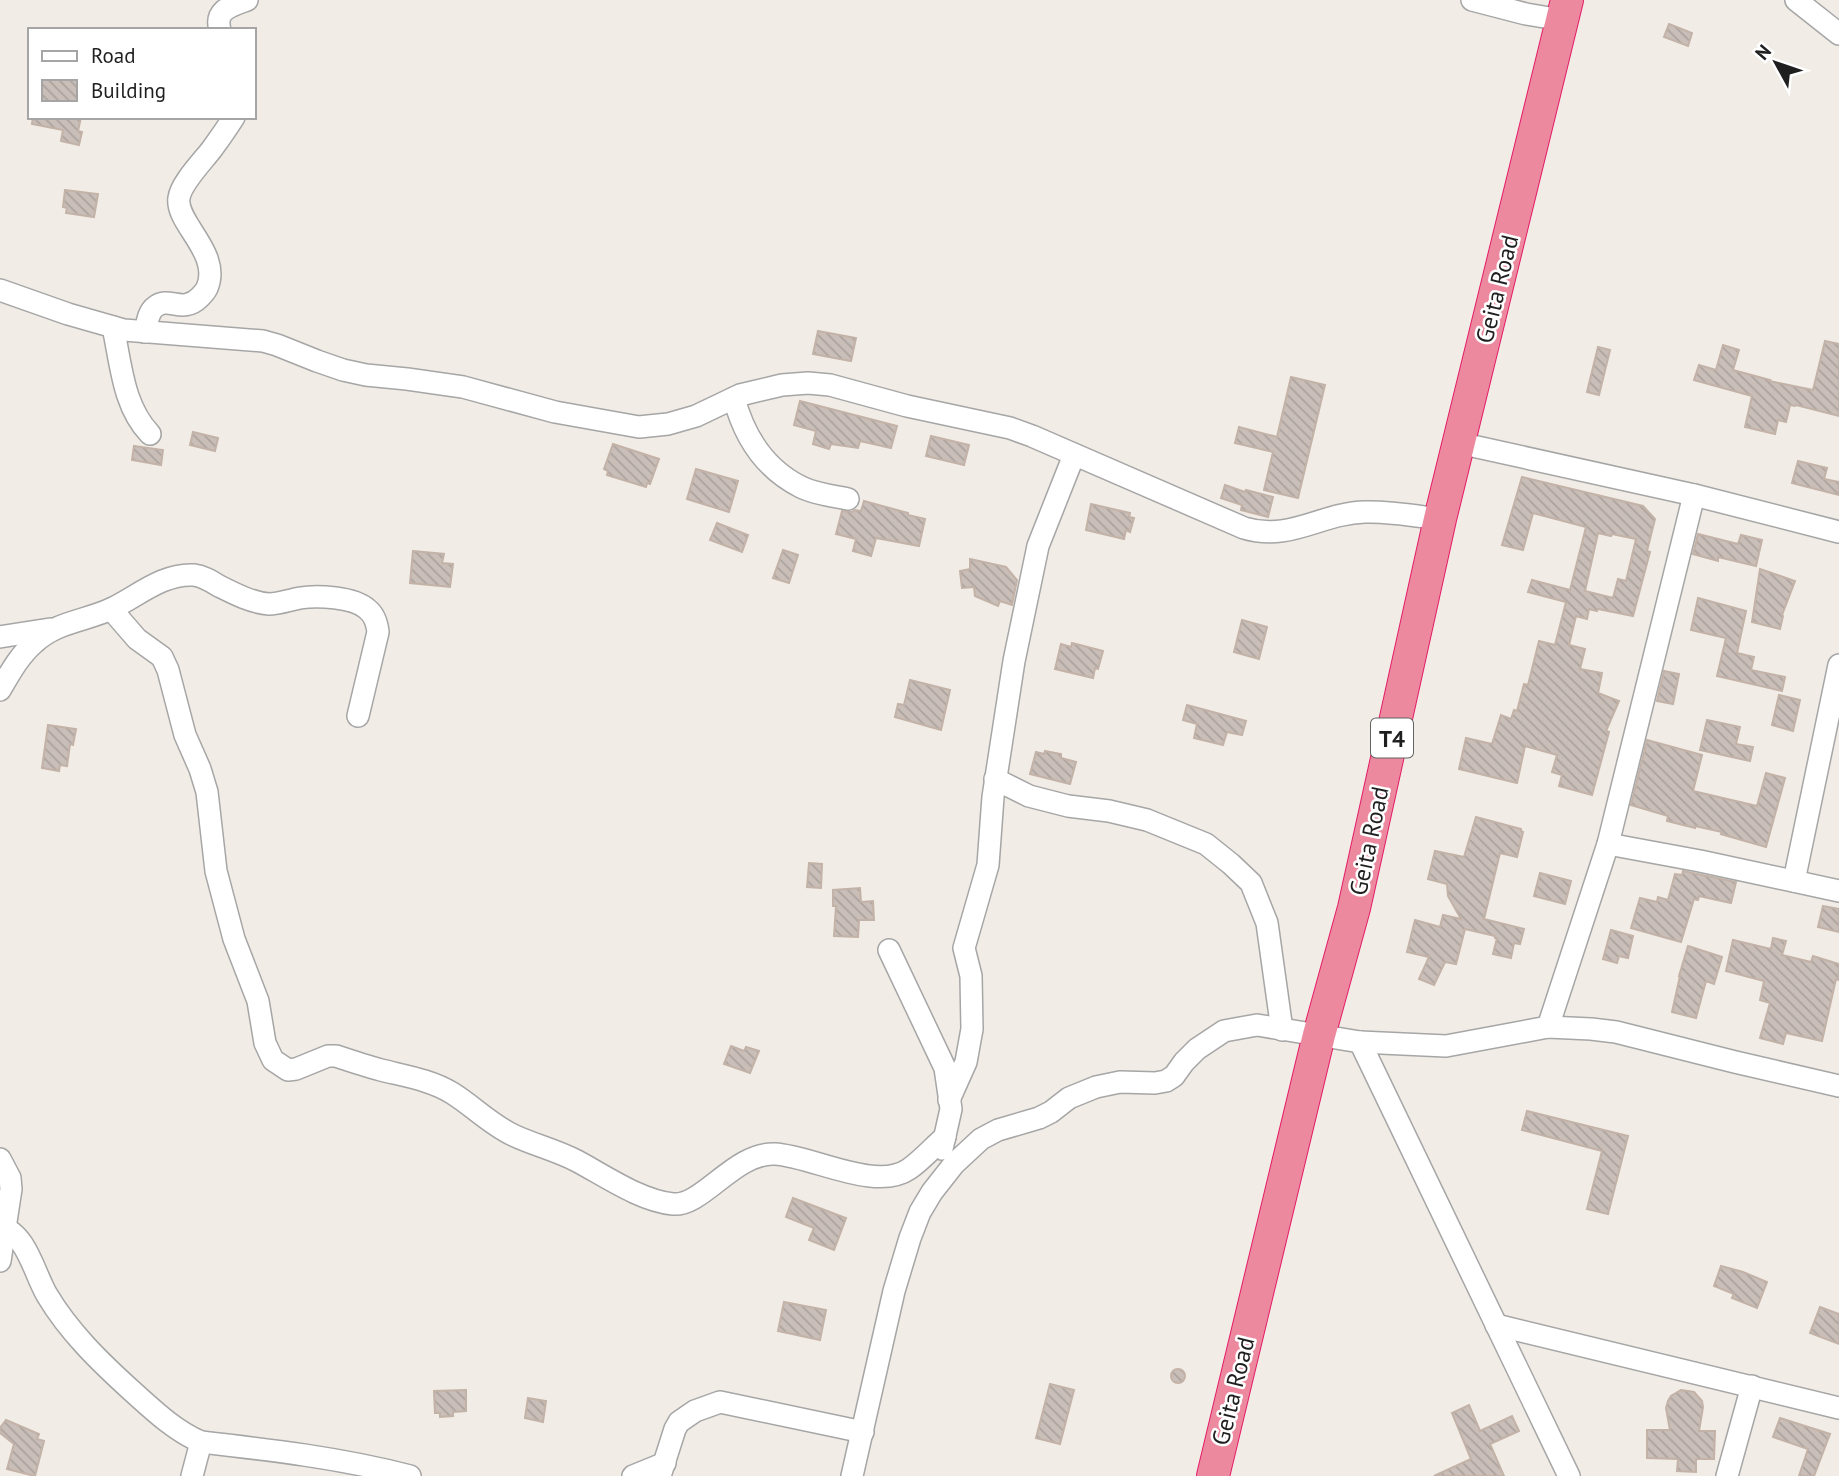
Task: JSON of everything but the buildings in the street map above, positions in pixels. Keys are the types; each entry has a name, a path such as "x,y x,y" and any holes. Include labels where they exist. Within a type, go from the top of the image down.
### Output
{"highway":[{"name":"Geita Road","path":"1213,1476 1319,1035 1354,908 1440,519 1564,10"}],"street":[{"path":"220,28 218,17 226,9 247,0"},
{"path":"1472,0 1525,14 1564,10"},
{"path":"1796,0 1819,7 1839,34"},
{"path":"145,332 155,307 163,303 185,306 192,304 207,289 209,277 204,249 180,209 179,198 233,119"},
{"path":"0,290 113,327 263,341 317,362 366,376 463,387 555,412 639,427 668,424 696,415 740,395 782,385 808,383 830,386 1010,428 1256,532 1290,530 1365,512 1440,519"},
{"path":"113,327 126,391 141,425 150,434"},
{"path":"734,398 750,439 767,462 781,475 802,488 848,499"},
{"path":"1459,443 1694,495 1839,533"},
{"path":"949,1100 966,1062 972,1029 971,976 964,948 988,865 995,779 1014,661 1038,546 1074,455"},
{"path":"1548,1027 1608,844 1694,495"},
{"path":"0,637 54,628 111,609 157,582 194,575 258,603 277,604 301,597 328,597 360,604 373,615 378,632 358,716"},
{"path":"111,609 137,639 162,657 168,670 185,735 207,792 216,870 234,939 258,1001 265,1043 277,1064 286,1069 296,1069 318,1059 336,1056 425,1081 451,1092 513,1135 562,1153 642,1196 672,1204 693,1198 753,1157 777,1154 860,1174 886,1177 907,1170 944,1137"},
{"path":"0,690 17,661 34,642 54,628"},
{"path":"1794,881 1839,664"},
{"path":"995,779 1029,796 1147,820 1206,844 1231,864 1251,883 1267,923 1282,1030"},
{"path":"1608,844 1839,891"},
{"path":"889,950 946,1068 951,1109 932,1192"},
{"path":"852,1476 894,1291 910,1238 920,1212 954,1164 981,1139 998,1130 1039,1118 1069,1098 1096,1087 1120,1082 1166,1081 1174,1076 1196,1049 1224,1031 1257,1026 1360,1042 1446,1046 1548,1027 1616,1031 1839,1086"},
{"path":"1360,1042 1569,1476"},
{"path":"0,1158 10,1178 11,1189 3,1227 0,1261"},
{"path":"3,1227 15,1234 21,1242 47,1295 78,1338 107,1369 159,1416 193,1439 295,1452 410,1476"},
{"path":"1496,1325 1839,1408"},
{"path":"1727,1476 1752,1386"},
{"path":"633,1476 663,1469 679,1422 695,1411 720,1402 863,1432"},
{"path":"192,1476 201,1442"}]}
